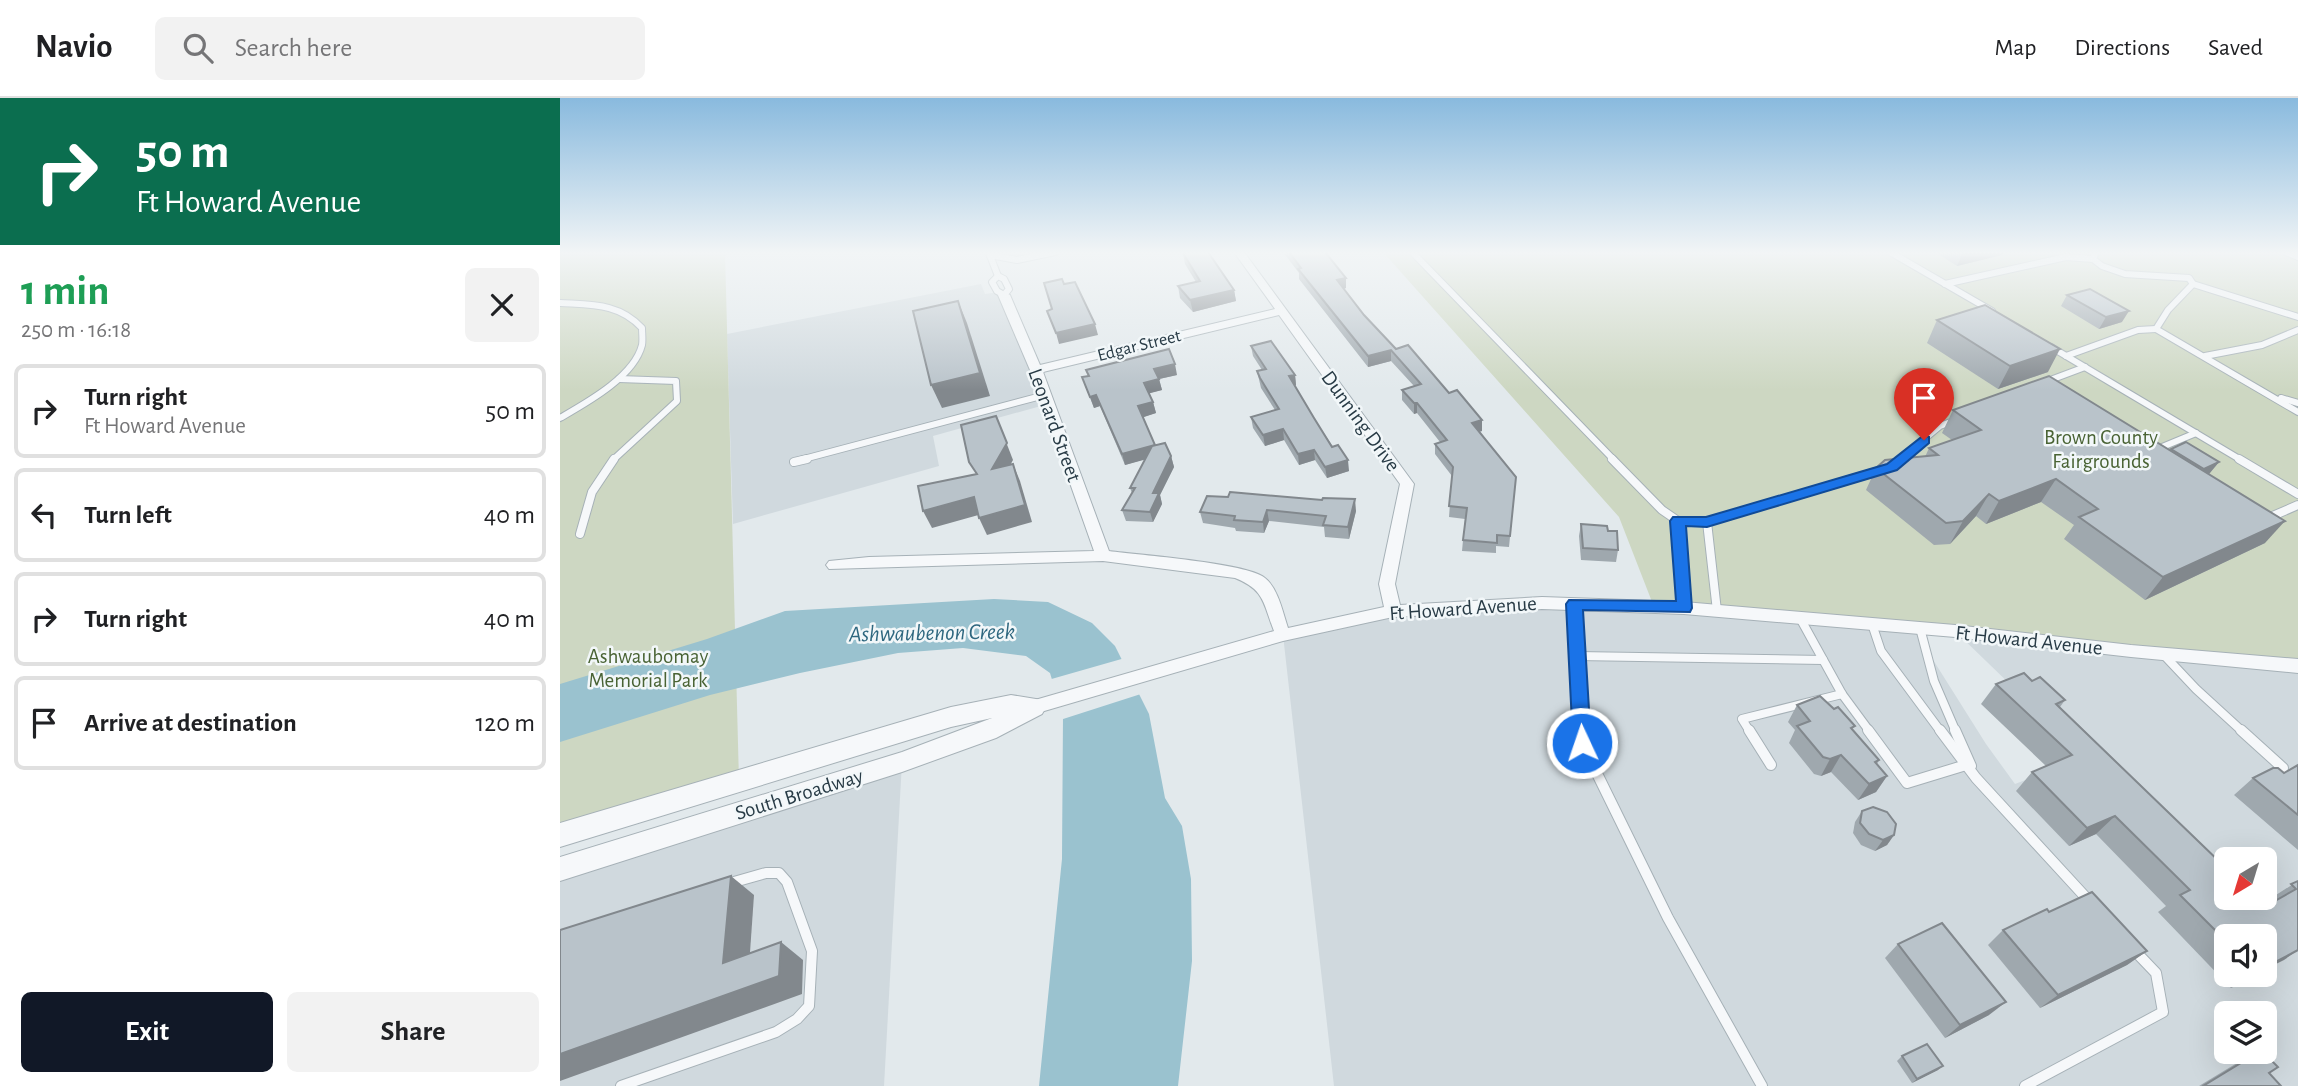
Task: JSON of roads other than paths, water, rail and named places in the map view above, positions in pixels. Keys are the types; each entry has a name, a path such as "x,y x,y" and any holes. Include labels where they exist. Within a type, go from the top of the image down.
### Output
{"street":[{"name":"Leonard Street","path":"1005,298 1036,370 1103,556"},
{"name":"Dunning Drive","path":"1273,298 1407,484 1387,584 1393,611"},
{"name":"Edgar Street","path":"1036,370 1282,311"},
{"path":"834,565 1103,556 1237,573 1259,582 1270,599 1283,635"},
{"name":"Ft Howard Avenue","path":"1283,635 1393,611 1542,603 1684,608 1920,628 2298,666"},
{"name":"South Broadway","path":"560,869 902,762 988,731 1034,708 1283,635"},
{"name":"South Broadway","path":"560,835 951,717 1011,704 1034,708"}],"lane":[{"path":"1457,298 1662,510 1678,521 1707,522 1892,467 1940,426 1963,417"},
{"path":"1969,298 2000,316"},
{"path":"2156,329 2179,298"},
{"path":"2238,298 2298,317"},
{"path":"560,303 601,304 621,310 638,323 644,343 634,364 619,379 560,418"},
{"path":"2066,356 2138,330 2156,329 2298,412"},
{"path":"2205,356 2262,345 2298,330"},
{"path":"2044,342 2298,494"},
{"path":"2032,387 2085,367"},
{"path":"580,534 592,492 615,457 677,401 676,381 619,379"},
{"path":"794,462 1045,395"},
{"path":"2273,396 2298,403"},
{"path":"2143,456 2196,433"},
{"path":"2263,519 2298,505"},
{"path":"1678,521 1684,608"},
{"path":"1707,522 1717,611"},
{"path":"1574,604 1582,743 1668,918 1762,1086"},
{"path":"1800,618 1842,694 1907,783 1966,765"},
{"path":"1872,624 1881,651 1976,778 2099,912"},
{"path":"1920,628 1934,681 1976,778"},
{"path":"2163,654 2196,689 2283,768"},
{"path":"1577,656 1823,660"},
{"path":"1771,765 1742,719 1842,694"},
{"path":"621,1086 776,1032 797,1019 809,1006 812,951 787,882 779,873 766,873 720,886"},
{"path":"2025,1086 2163,1012 2156,973 2127,942"}],"water":[{"name":"Ashwaubenon Creek","path":"994,599 1048,602 1092,623 1115,646 1149,714 1165,798 1182,826 1191,879 1192,961 1178,1086 1039,1086 1062,859 1063,716 1050,673 1026,656 963,648 898,653 710,695 560,742 560,684 707,639 785,611"}],"park label":[{"name":"Brown County Fairgrounds","path":"2101,449"},
{"name":"Ashwaubomay Memorial Park","path":"648,668"}]}
